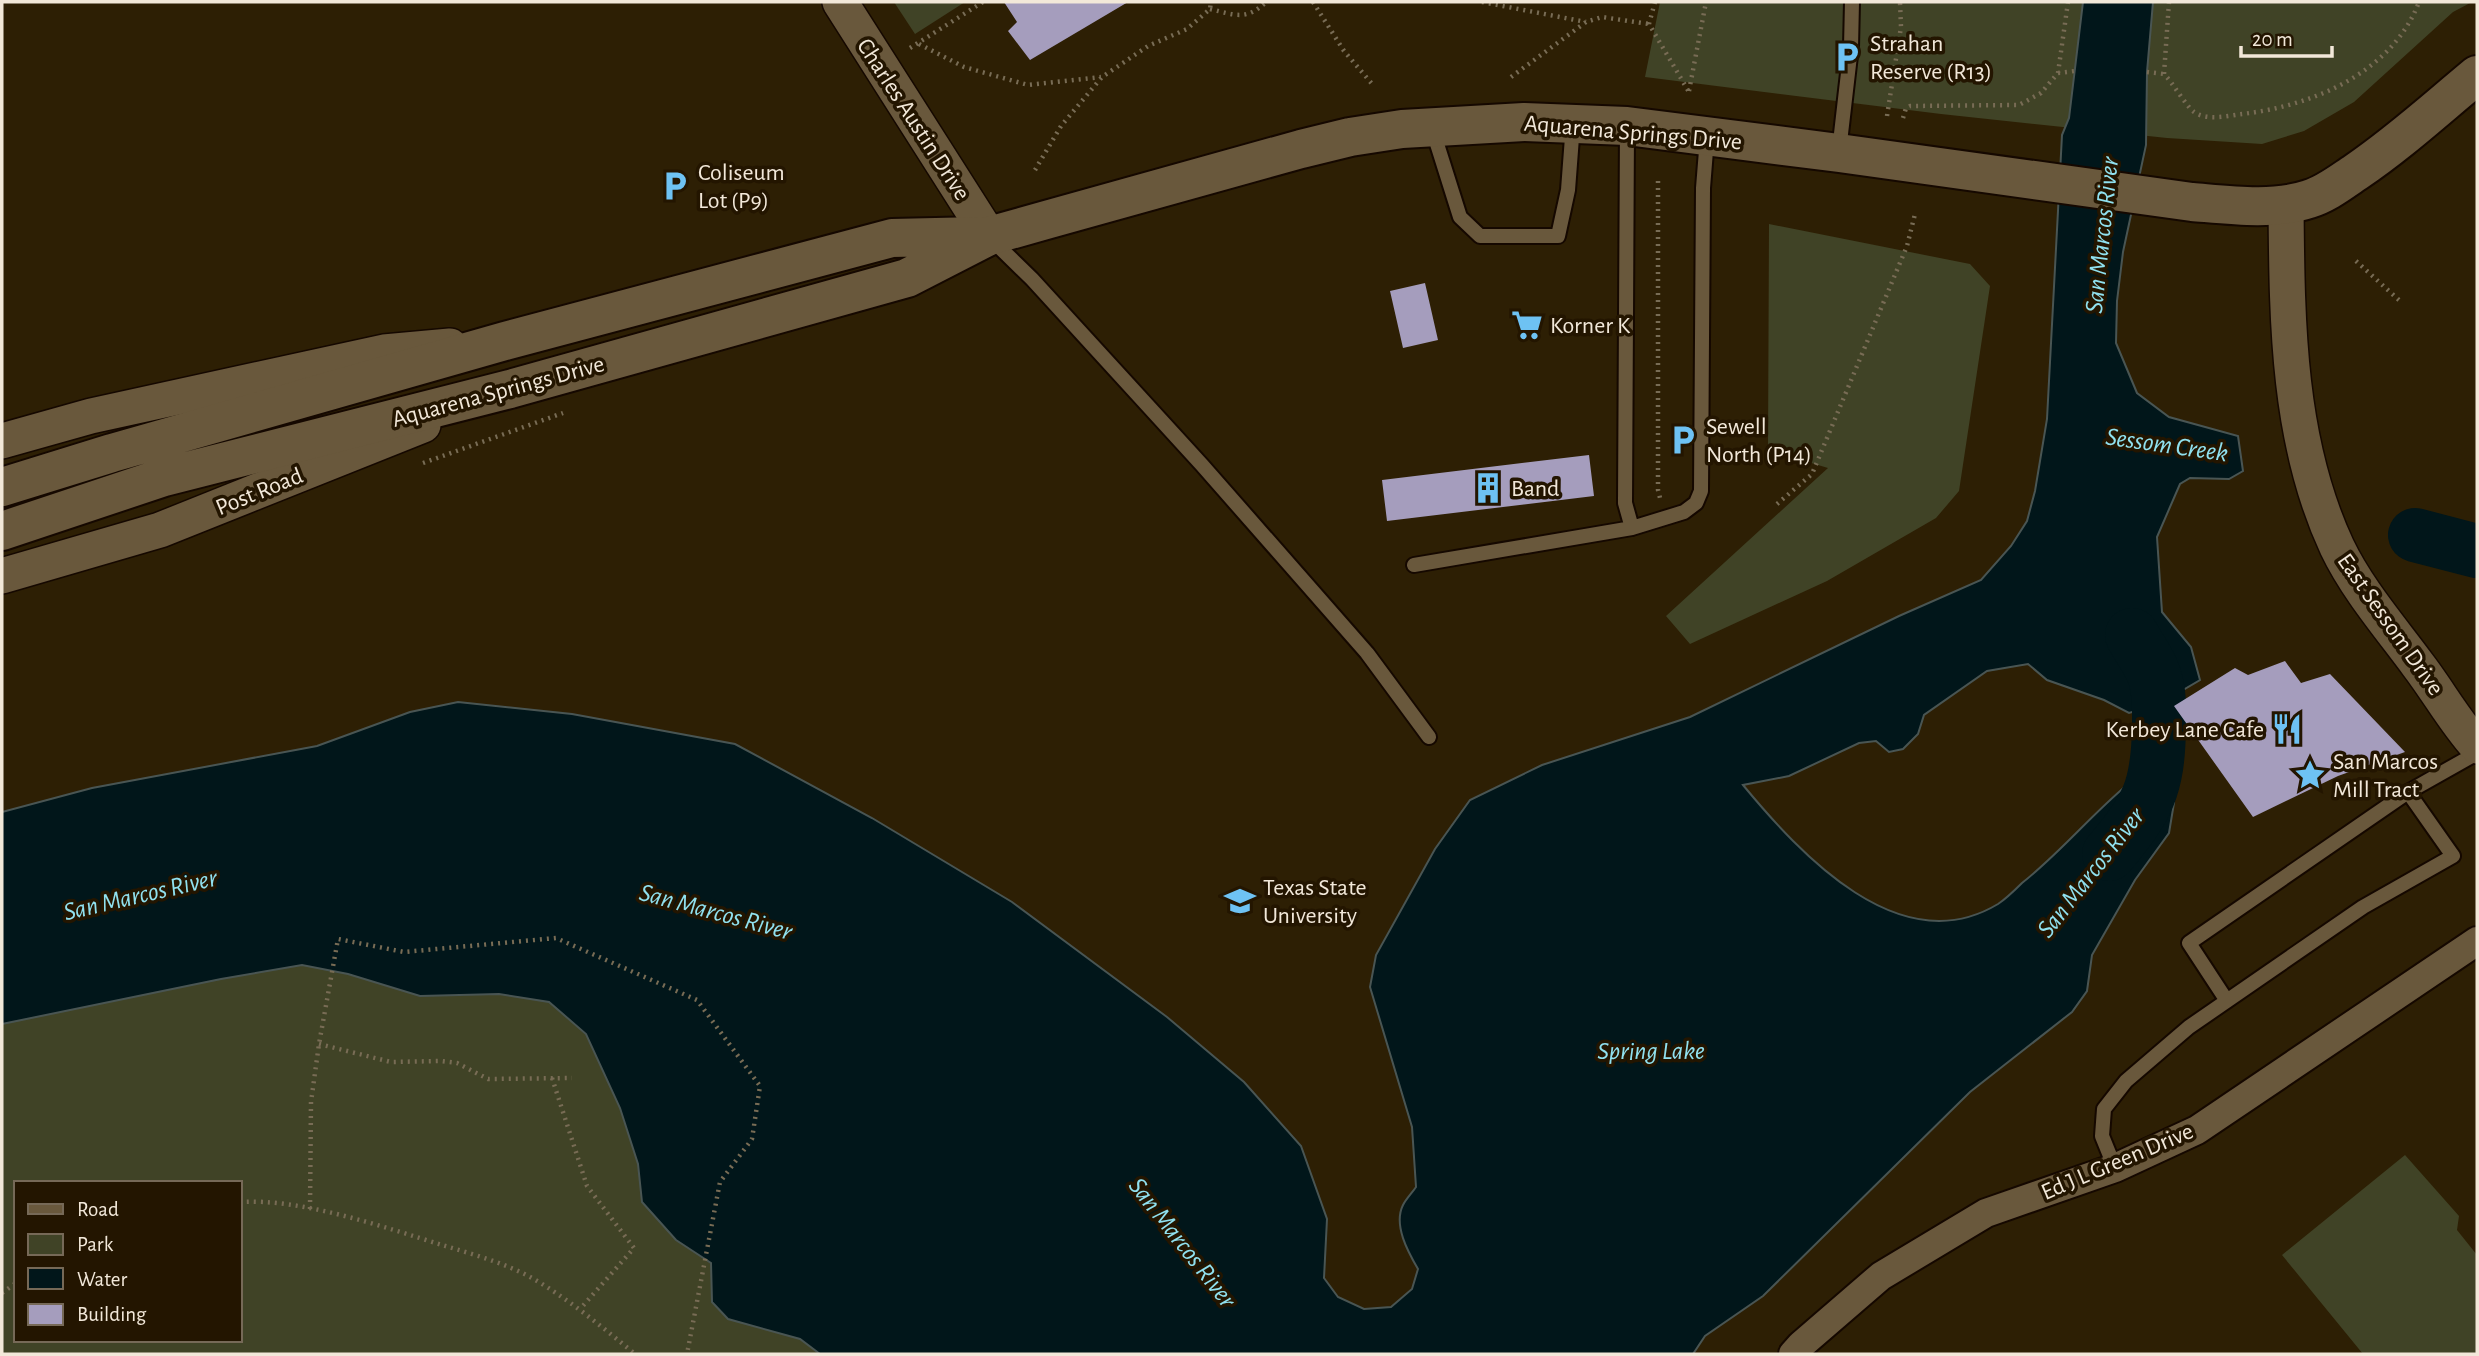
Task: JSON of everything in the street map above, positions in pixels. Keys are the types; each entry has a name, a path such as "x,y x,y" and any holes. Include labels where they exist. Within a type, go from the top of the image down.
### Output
{"main road":[{"name":"Aquarena Springs Drive","path":"2,531 164,477 510,389 907,278 989,236 1301,149 1350,138 1432,127 1524,121 1573,123 1707,136 2192,202 2286,204 2310,199 2333,188 2383,154 2477,75"},
{"name":"Aquarena Springs Drive","path":"2,487 505,341 892,238 989,236"}],"street":[{"name":"Charles Austin Drive","path":"839,2 989,236"},
{"name":"East Sessom Drive","path":"2286,204 2292,376 2308,467 2322,512 2339,550 2367,596 2476,744"},
{"path":"2,441 91,416 384,352 505,341"},
{"name":"Post Road","path":"2,576 160,530 510,389"},
{"name":"Ed J L Green Drive","path":"1794,1354 1881,1276 1986,1213 2115,1168 2197,1130 2477,942"}],"lane":[{"path":"1839,153 1851,47 1852,2"},
{"path":"1432,127 1460,217 1480,236 1558,236 1568,190 1573,123"},
{"path":"1627,127 1625,502 1632,528"},
{"path":"1413,565 1632,528 1684,512 1696,503 1701,491 1703,188 1707,136"},
{"path":"989,236 1032,279 1202,465 1367,653 1429,737"},
{"path":"2227,1001 2189,943 2476,744"},
{"path":"2115,1168 2102,1136 2104,1109 2126,1081 2189,1027 2363,907 2453,856 2408,792"}],"path":[{"path":"910,48 984,2"},
{"path":"1035,170 1061,126 1102,77 1148,46 1187,29 1210,9 1210,2"},
{"path":"1210,9 1237,16 1254,13 1266,2"},
{"path":"1313,2 1344,51 1373,85"},
{"path":"1482,2 1586,22"},
{"path":"1655,2 1649,24 1689,92 1706,2"},
{"path":"1887,116 1901,27 1900,2"},
{"path":"1903,118 1906,108 1910,106 2019,105 2041,93 2058,73 2068,2"},
{"path":"2169,2 2164,74 2194,112 2212,118 2272,111 2346,84 2389,51 2419,2"},
{"path":"1511,77 1586,22 1602,17 1649,24"},
{"path":"919,44 964,66 996,78 1028,85 1102,77"},
{"path":"2058,73 2075,71"},
{"path":"2147,72 2164,74"},
{"path":"1658,181 1658,490 1665,519"},
{"path":"1777,504 1812,474 1907,246 1915,214"},
{"path":"2356,261 2400,302"},
{"path":"417,466 576,408"},
{"path":"310,1209 311,1102 338,939 404,952 556,938 697,1000 760,1086 752,1139 720,1182 687,1354"},
{"path":"319,1044 391,1062 441,1060 457,1063 488,1079 572,1078"},
{"path":"552,1078 587,1186 634,1248 580,1309"},
{"path":"242,1202 275,1203 310,1209 393,1230 485,1258 530,1277 580,1309 635,1354"}],"green space":[{"path":"894,2 965,2 915,34"},
{"path":"1660,2 2472,2 2453,12 2354,102 2304,131 2262,144 2167,138 1941,114 1645,77"},
{"path":"1769,224 1970,264 1990,286 1959,491 1936,518 1827,581 1690,644 1666,616 1828,468 1768,450"},
{"path":"302,965 348,974 420,996 499,994 549,1002 586,1034 620,1108 638,1164 642,1202 676,1240 711,1263 729,1319 800,1339 820,1354 2,1354 2,1024"},
{"path":"2405,1155 2459,1216 2457,1230 2477,1255 2477,1354 2363,1354 2282,1255"}],"water":[{"name":"Spring Lake","path":"2083,2 2153,2 2147,72 2146,145 2123,252 2117,301 2116,343 2137,393 2169,417 2238,436 2243,471 2229,479 2190,478 2180,484 2157,537 2162,612 2191,647 2200,680 2159,704 2129,713 2104,700 2047,680 2028,664 1987,671 1924,715 1918,734 1903,749 1889,752 1876,741 1859,743 1789,776 1743,785 1793,841 1823,869 1855,892 1889,910 1925,920 1961,919 1998,904 2127,785 2174,803 2169,833 2135,880 2092,955 2087,991 2072,1012 1970,1092 1763,1296 1705,1336 1693,1354 820,1354 800,1339 728,1319 712,1302 711,1263 676,1240 642,1202 638,1164 620,1108 586,1034 549,1002 499,994 420,996 348,974 302,965 2,1024 2,812 92,788 317,746 410,712 458,702 572,714 735,744 872,818 1012,902 1167,1017 1244,1082 1301,1146 1327,1219 1324,1278 1338,1297 1364,1309 1391,1307 1412,1289 1418,1269 1403,1238 1400,1221 1403,1205 1416,1187 1412,1127 1370,987 1376,955 1435,849 1470,800 1542,765 1690,717 1899,616 1981,580 2011,546 2027,521 2047,419 2062,135 2069,118"}],"building":[{"path":"1004,2 1128,2 1030,60 1008,31 1017,22"},
{"path":"1425,283 1438,340 1403,348 1390,291"},
{"name":"Band","path":"1589,455 1594,496 1387,521 1382,480"},
{"name":"Kerbey Lane Cafe","path":"2285,661 2301,683 2330,674 2405,752 2338,776 2253,817 2174,706 2235,668 2248,675"}],"waterway":[{"name":"Sessom Creek","path":"2415,535 2477,551"},
{"name":"San Marcos River","path":"2109,854 2142,810 2153,782 2158,748 2157,684 2151,667 2132,635"}],"place":[{"name":"Strahan Reserve (R13)","path":"1847,57"},
{"name":"Coliseum Lot (P9)","path":"675,186"},
{"name":"Korner K","path":"1527,325"},
{"name":"Sewell North (P14)","path":"1683,440"},
{"name":"Band","path":"1488,488"},
{"name":"Kerbey Lane Cafe","path":"2287,729"},
{"name":"San Marcos Mill Tract","path":"2310,775"},
{"name":"Texas State University","path":"1240,901"}]}
